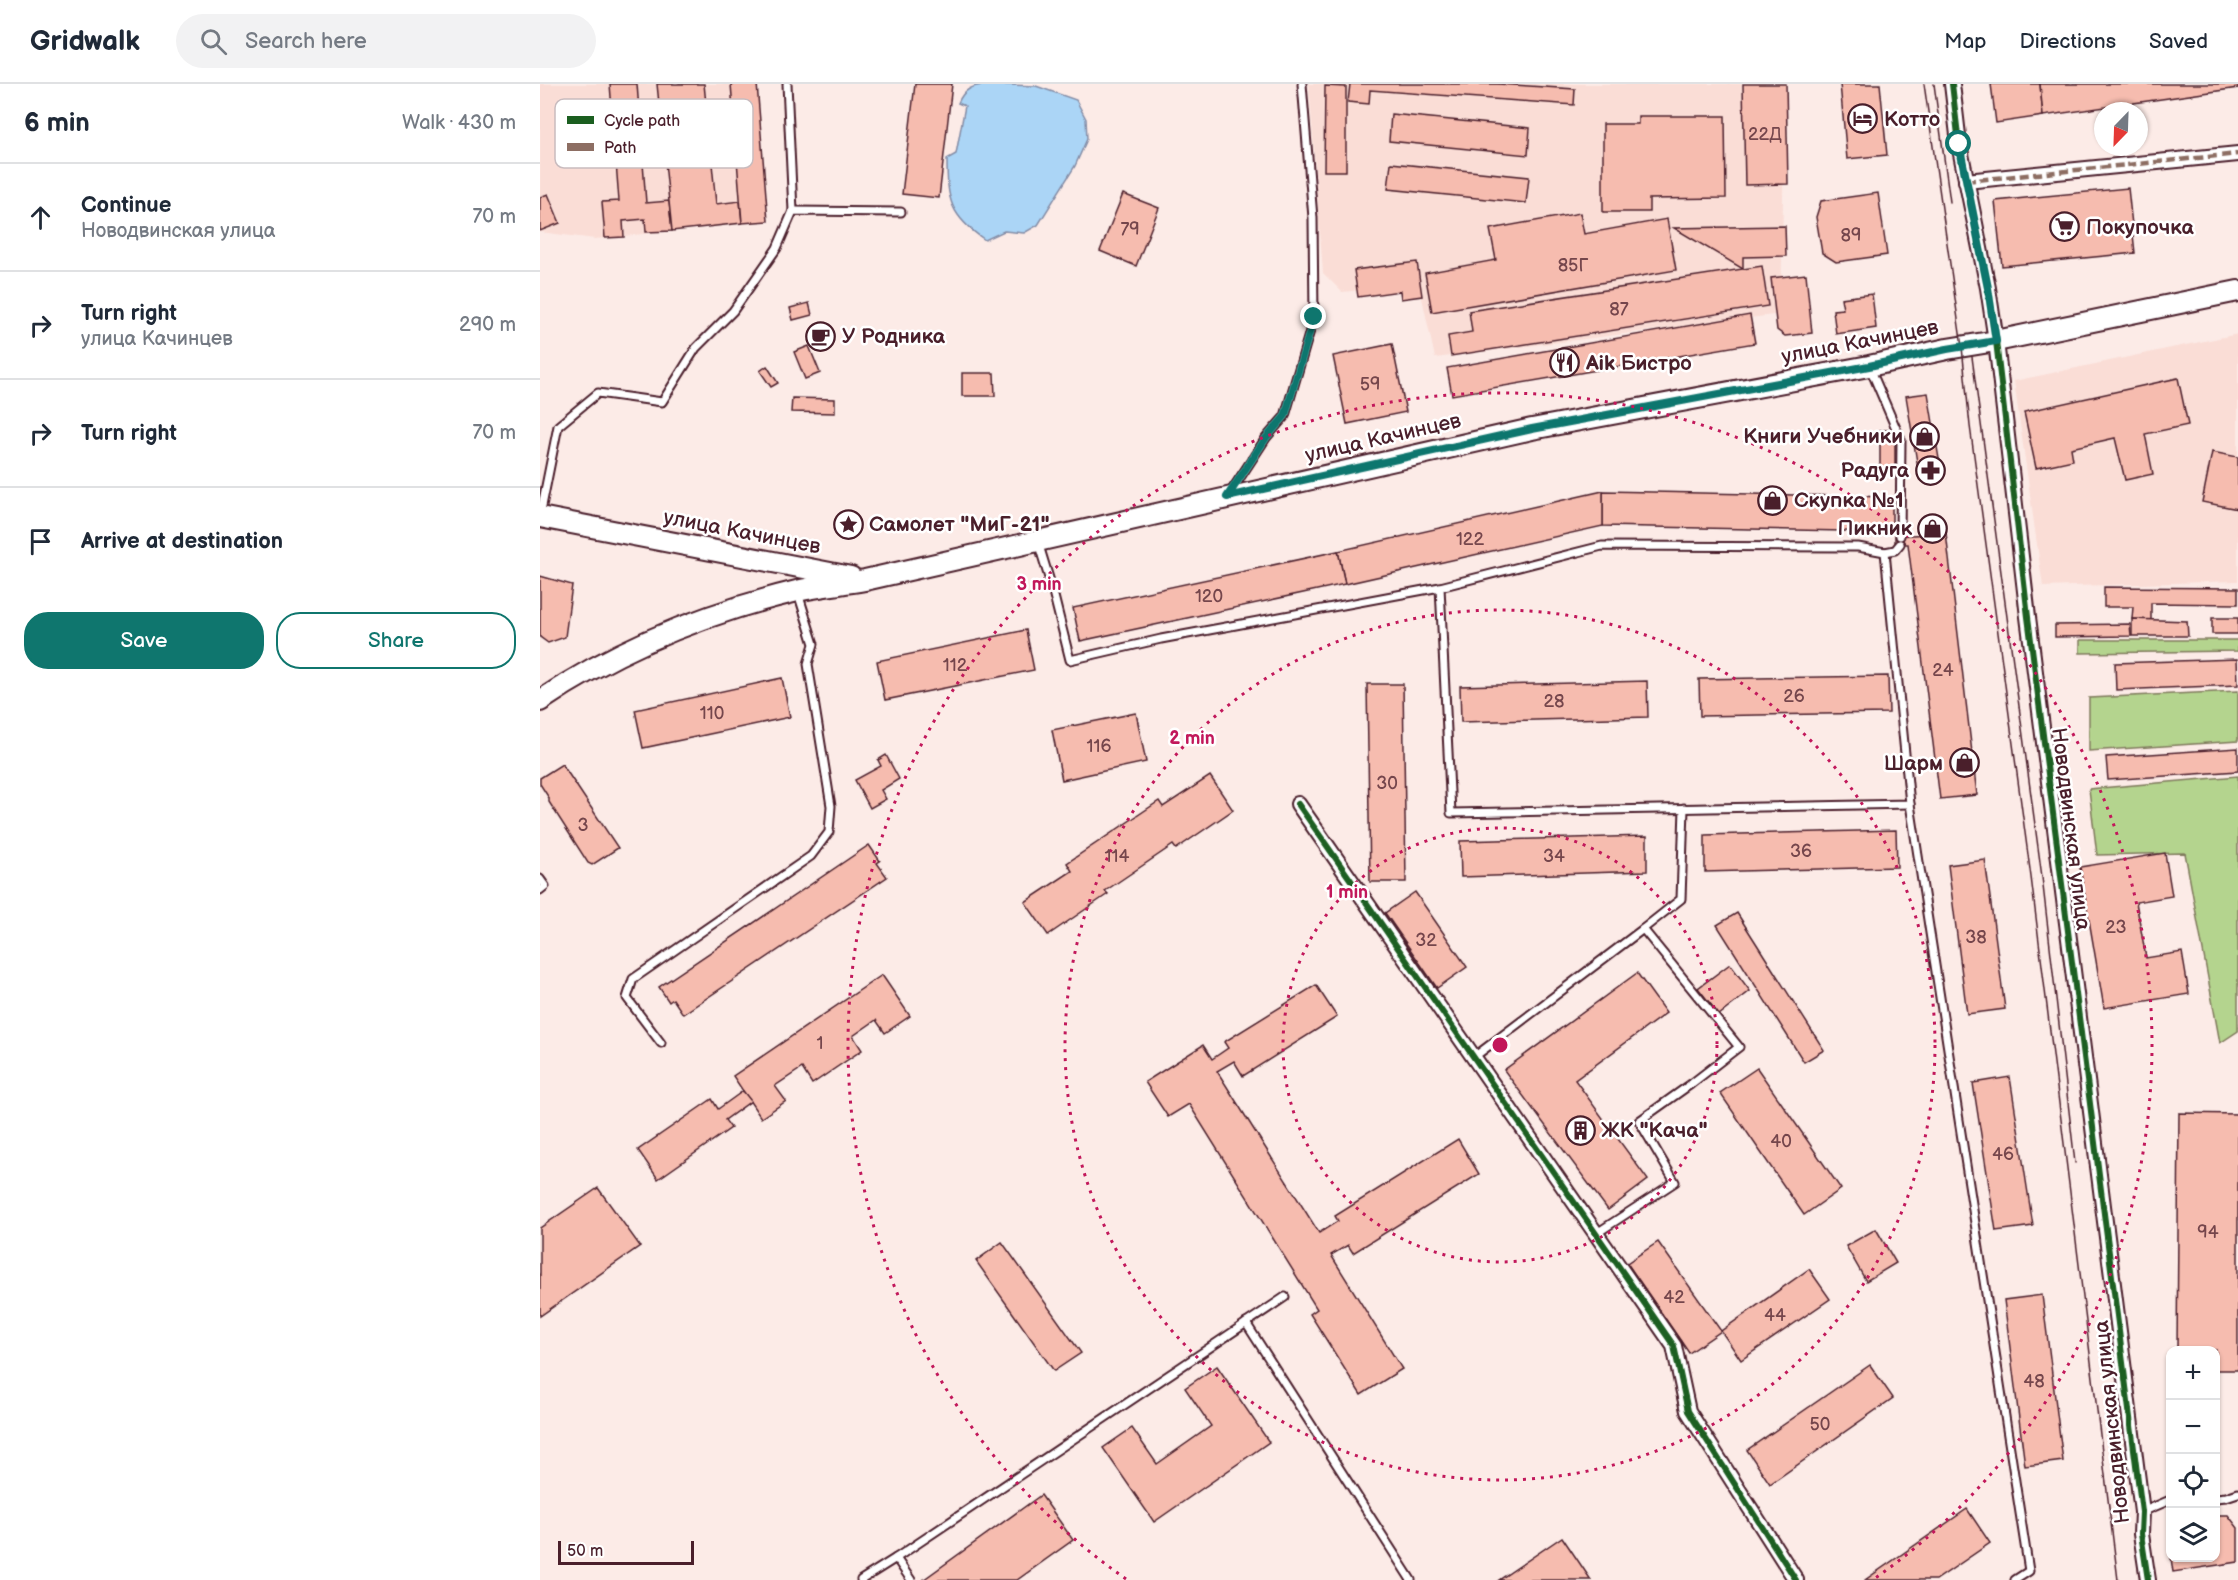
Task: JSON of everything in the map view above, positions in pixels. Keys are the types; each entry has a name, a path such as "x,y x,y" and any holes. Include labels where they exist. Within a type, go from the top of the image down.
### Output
{"main road":[{"name":"улица Качинцев","path":"540,517 865,580 1532,429 1869,366 2238,291"},
{"path":"540,700 569,681 661,633 726,611 798,591 865,580"}],"street":[{"name":"Новодвинская улица","path":"1952,84 1959,144 1988,288 1996,341 2028,617 2142,1512 2141,1534 2148,1580"},
{"path":"1966,181 2238,154"},
{"path":"1298,804 1598,1233 1674,1346 1688,1411 1796,1580"}],"lane":[{"path":"540,517 558,426 598,393 662,402 696,348 733,311 777,248 793,211 787,84"},
{"path":"1227,497 1266,438 1285,416 1314,317 1313,218 1302,84"},
{"path":"793,211 901,212"},
{"path":"1037,540 1070,660 1161,639 1440,587 1602,546 1858,548 1885,552 1895,550 1900,540 1901,440 1869,366"},
{"path":"1885,552 1910,804 2029,1571 2015,1580"},
{"path":"1440,587 1451,813 1910,804"},
{"path":"661,1043 627,998 633,979 811,856 829,832 831,806 808,664 814,644 798,591"},
{"path":"1474,1057 1681,899 1684,808"},
{"path":"540,879 545,886 540,890"},
{"path":"1598,1233 1675,1182 1639,1121 1739,1047 1642,929"},
{"path":"861,1580 1285,1297"},
{"path":"1246,1323 1411,1580"},
{"path":"2220,1498 2238,1493"},
{"path":"2142,1512 2166,1502"},
{"path":"896,1558 911,1580"}],"shaded area":[{"path":"540,84 757,84 768,221 595,239 540,232"},
{"path":"1309,84 1785,84 1781,314 1435,358 1419,284 1342,292 1323,273"},
{"path":"2238,334 2238,581 2043,587 2014,381"}],"green space":[{"path":"2080,640 2238,640 2238,651 2080,653"},
{"path":"2238,691 2238,741 2089,751 2089,698"},
{"path":"2238,776 2238,1031 2220,1043 2185,853 2097,855 2089,789"}],"water":[{"path":"987,84 1036,86 1076,100 1086,119 1087,139 1075,166 1038,225 1024,233 1004,231 985,240 964,223 953,206 948,186 947,159 956,154 965,106 958,103 960,98 969,89"}],"building":[{"path":"610,84 637,84 638,99 611,99"},
{"path":"657,84 704,84 706,99 659,99"},
{"path":"731,84 757,84 768,221 742,223 738,168 753,168 753,99 732,99"},
{"path":"915,84 952,84 939,198 902,194"},
{"path":"1350,84 1498,84 1575,89 1574,105 1370,90 1369,104 1348,102"},
{"path":"1743,84 1786,84 1788,184 1745,185"},
{"name":"Котто","path":"1840,84 1880,84 1887,155 1847,159"},
{"path":"1991,84 2040,84 2043,116 1996,123"},
{"path":"2040,84 2238,84 2238,88 2140,102 2094,102 2094,109 2043,116"},
{"path":"1325,86 1346,87 1346,171 1324,171"},
{"path":"1391,114 1530,128 1528,155 1389,141"},
{"path":"1638,116 1725,116 1726,198 1649,199 1649,212 1603,212 1603,124 1638,124"},
{"path":"1391,163 1529,177 1526,203 1388,189"},
{"path":"616,168 643,168 646,203 669,201 672,231 646,232 645,219 623,221 624,237 605,238 602,202 619,201"},
{"path":"666,168 712,168 716,204 740,201 742,223 672,231"},
{"name":"Покупочка","path":"2128,188 2135,253 2002,266 1995,201"},
{"path":"1878,193 1887,255 1836,262 1822,253 1816,217 1821,201"},
{"path":"548,194 560,223 540,231 540,197"},
{"path":"1123,194 1159,208 1136,266 1100,251"},
{"path":"1580,213 1584,234 1667,219 1676,270 1432,312 1425,273 1496,260 1490,229"},
{"path":"1785,226 1786,256 1743,257 1743,269 1674,228"},
{"path":"1417,262 1422,296 1401,299 1400,291 1358,297 1354,270"},
{"path":"1762,266 1768,306 1451,356 1448,336 1472,332 1469,311"},
{"path":"1806,274 1812,333 1785,336 1777,330 1771,278"},
{"path":"1872,294 1876,328 1836,334 1833,310 1843,309 1841,298"},
{"path":"809,303 812,315 793,320 790,308"},
{"path":"1750,315 1755,343 1452,395 1447,368"},
{"path":"1392,344 1406,412 1347,424 1333,356"},
{"path":"809,346 820,373 805,379 794,352"},
{"path":"767,366 778,383 771,387 760,371"},
{"path":"962,373 994,373 995,396 962,396"},
{"path":"2178,378 2188,425 2145,434 2153,474 2125,480 2115,438 2071,448 2073,460 2036,468 2024,412"},
{"name":"Книги Учебники","path":"1928,393 1942,477 1920,480 1906,396"},
{"path":"792,398 835,399 835,413 791,412"},
{"path":"1880,430 1895,430 1895,470 1880,470"},
{"path":"2212,452 2238,457 2238,509 2202,502"},
{"path":"1603,491 1892,497 1892,532 1603,526"},
{"path":"1603,491 1603,526 1345,584 1338,551"},
{"path":"1946,533 1977,795 1940,799 1908,544 1895,544 1895,536"},
{"path":"1338,551 1345,584 1080,641 1073,608"},
{"path":"540,576 572,585 565,637 548,643 540,637"},
{"path":"2104,587 2238,588 2238,604 2151,603 2151,620 2132,619 2133,607 2104,607"},
{"path":"2212,618 2238,618 2238,634 2212,634"},
{"path":"2132,619 2187,621 2188,636 2132,636"},
{"path":"2130,624 2131,636 2055,637 2055,625"},
{"path":"1026,630 1034,670 885,700 877,661"},
{"path":"2237,659 2238,685 2116,690 2115,663"},
{"path":"1888,676 1889,713 1700,716 1699,679"},
{"path":"782,678 790,717 643,748 635,710"},
{"path":"1647,681 1648,717 1461,722 1460,686"},
{"path":"1367,684 1403,684 1406,882 1370,882"},
{"path":"1136,713 1146,762 1062,780 1052,730"},
{"path":"2238,748 2238,771 2108,780 2106,757"},
{"path":"886,755 899,779 881,790 886,799 870,808 855,780 881,766 878,760"},
{"path":"562,764 618,848 592,865 588,863 540,784 540,778"},
{"path":"1210,776 1233,810 1176,849 1173,845 1105,891 1108,894 1048,935 1025,902 1072,871 1067,863 1159,801 1163,807"},
{"path":"1896,830 1897,867 1705,872 1705,835"},
{"path":"1647,836 1647,871 1461,877 1460,841"},
{"path":"869,845 880,861 877,863 887,877 683,1014 673,999 669,1002 659,987"},
{"path":"2165,853 2172,896 2136,902 2146,958 2182,952 2189,994 2104,1008 2080,867"},
{"path":"1985,860 2005,1009 1967,1014 1948,865"},
{"path":"1415,892 1467,967 1437,988 1385,913"},
{"path":"1737,913 1824,1050 1804,1062 1717,925"},
{"path":"1730,964 1750,991 1719,1015 1698,988"},
{"name":"ЖК \"Кача\"","path":"1637,973 1666,1013 1575,1080 1648,1180 1608,1210 1504,1070"},
{"path":"882,975 910,1016 885,1033 876,1020 853,1036 862,1050 812,1084 802,1068 775,1086 786,1101 761,1118 733,1076"},
{"path":"1316,985 1337,1017 1243,1076 1234,1061 1217,1071 1319,1233 1338,1221 1335,1216 1458,1139 1479,1174 1353,1253 1348,1245 1331,1255 1402,1369 1361,1395 1310,1314 1317,1309 1189,1104 1168,1117 1145,1082 1203,1045 1212,1059 1228,1048 1224,1042"},
{"path":"1757,1068 1841,1189 1804,1215 1720,1093"},
{"path":"2010,1077 2033,1226 1996,1231 1973,1083"},
{"path":"743,1091 751,1101 725,1120 731,1128 658,1179 638,1150 712,1099 718,1109"},
{"path":"2179,1113 2238,1114 2238,1370 2220,1370 2220,1346 2177,1346"},
{"path":"598,1188 640,1246 540,1316 540,1228"},
{"path":"1876,1229 1896,1263 1866,1281 1846,1246"},
{"path":"1002,1242 1081,1353 1054,1371 976,1261"},
{"path":"1658,1242 1721,1331 1689,1353 1627,1263"},
{"path":"1809,1269 1830,1299 1741,1360 1721,1331"},
{"path":"2042,1295 2063,1461 2025,1466 2004,1300"},
{"path":"1870,1365 1893,1398 1770,1484 1747,1450"},
{"path":"1217,1366 1269,1442 1154,1522 1103,1448 1132,1428 1157,1464 1211,1426 1185,1388"},
{"path":"1041,1495 1073,1540 1017,1580 923,1580"},
{"path":"1967,1509 1990,1543 1936,1580 1865,1580"},
{"path":"2220,1515 2228,1515 2238,1528 2238,1562 2173,1572 2172,1562 2220,1562"},
{"path":"1562,1537 1591,1580 1499,1580"}],"tram line":[{"path":"1924,84 1962,347 1970,426 2031,877 2118,1580"},
{"path":"1934,84 1950,202"},
{"path":"1972,357 2042,877 2075,1163"}],"marked path":[{"path":"1966,181 2238,154"}],"cycle path":[{"path":"1952,84 1959,144 1988,288 1996,341 2028,617 2142,1512 2141,1534 2148,1580"},
{"path":"1298,804 1674,1346 1688,1411 1796,1580"}],"place":[{"name":"Котто","path":"1863,119"},
{"name":"Покупочка","path":"2065,227"},
{"name":"У Родника","path":"821,336"},
{"name":"Aik Бистро","path":"1565,363"},
{"name":"Книги Учебники","path":"1924,436"},
{"name":"Радуга","path":"1930,470"},
{"name":"Скупка №1","path":"1773,500"},
{"name":"Самолет \"МиГ-21\"","path":"848,524"},
{"name":"Пикник","path":"1933,528"},
{"name":"Шарм","path":"1964,763"},
{"name":"ЖК \"Кача\"","path":"1580,1130"}],"route":[{"path":"1314,317 1285,416 1266,438 1227,497 1532,429 1996,341 1988,288 1959,144"}]}
